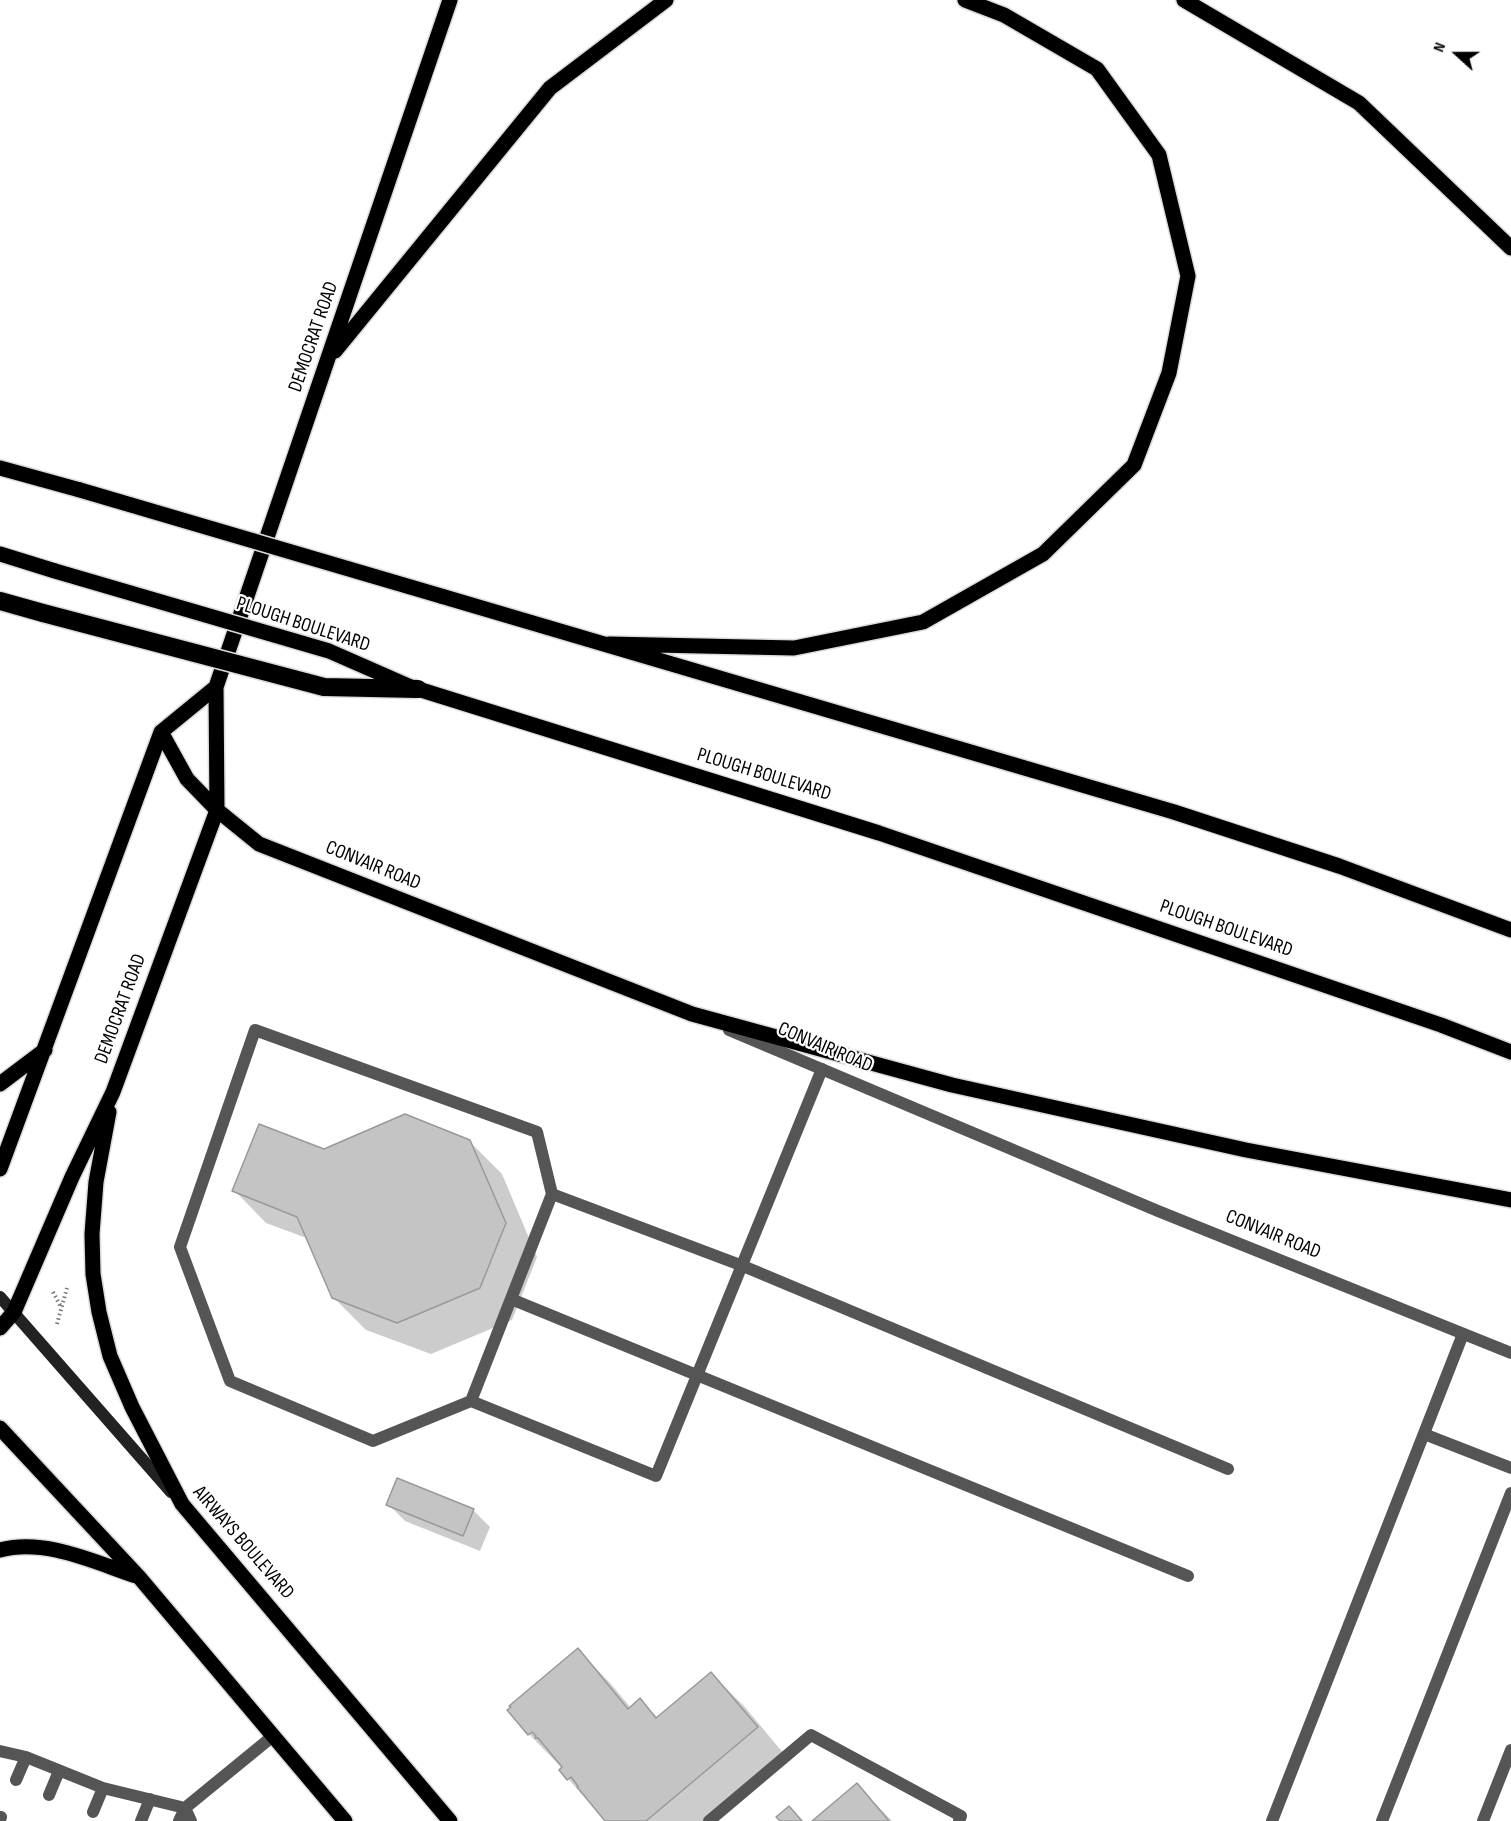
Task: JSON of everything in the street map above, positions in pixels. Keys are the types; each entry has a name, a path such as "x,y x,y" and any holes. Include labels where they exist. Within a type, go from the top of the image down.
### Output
{"highway":[{"path":"0,601 324,687 418,689"}],"main road":[{"name":"DEMOCRAT ROAD","path":"0,1328 14,1312 72,1177 113,1092 217,810 216,687 450,0"},
{"path":"329,358 550,88 666,0"},
{"path":"609,644 794,648 923,622 1043,554 1134,465 1169,373 1188,276 1158,155 1097,69 1004,15 965,0"},
{"path":"1184,0 1359,103 1511,248"},
{"path":"0,468 609,644 1174,812 1339,866 1511,930"},
{"name":"PLOUGH BOULEVARD","path":"0,554 329,651 418,689 879,833 1429,1021 1511,1052"},
{"path":"0,1169 161,732 216,687"},
{"name":"CONVAIR ROAD","path":"161,732 187,779 217,810 259,844 692,1014"},
{"path":"692,1014 952,1085 1246,1150 1511,1200"},
{"path":"0,1084 45,1050"},
{"path":"113,1092 96,1182 92,1234 93,1274 114,1366 132,1407 182,1504"},
{"path":"0,1428 139,1577 345,1821"},
{"name":"AIRWAYS BOULEVARD","path":"182,1504 450,1821"},
{"path":"0,1550 11,1547 33,1547 56,1551 139,1577"}],"street":[{"name":"CONVAIR ROAD","path":"692,1014 1158,1211 1511,1353"},
{"path":"471,1401 552,1194 537,1132 255,1030 180,1247 230,1381 374,1441 471,1401 656,1476 822,1069"},
{"path":"552,1194 743,1266 1228,1469"},
{"name":"AIRWAYS BOULEVARD","path":"0,1297 182,1504"},
{"path":"511,1299 1188,1576"},
{"path":"1272,1821 1463,1334"},
{"path":"1424,1434 1511,1468"},
{"path":"1382,1821 1511,1493"},
{"path":"179,1821 185,1808 273,1736"},
{"path":"709,1821 811,1736 961,1816 959,1821"},
{"path":"1483,1821 1511,1750"},
{"path":"0,1751 26,1757 103,1788 185,1808"},
{"path":"16,1780 26,1757"},
{"path":"49,1795 59,1771"},
{"path":"93,1812 103,1788"},
{"path":"141,1821 150,1799"},
{"path":"185,1808 191,1821"}],"path":[{"path":"55,1328 67,1284"},
{"path":"53,1292 61,1307"}],"building":[{"path":"405,1114 470,1140 506,1223 480,1288 397,1323 332,1298 297,1217 232,1191 259,1124 324,1149"},
{"path":"397,1478 474,1509 463,1536 386,1505"},
{"path":"578,1648 628,1709 640,1698 656,1718 711,1672 758,1727 646,1821 605,1821 571,1777 567,1780 559,1770 562,1767 538,1738 535,1738 532,1732 528,1735 507,1710"},
{"path":"857,1783 889,1821 812,1821"},
{"path":"789,1806 802,1821 780,1821 776,1817"}]}
